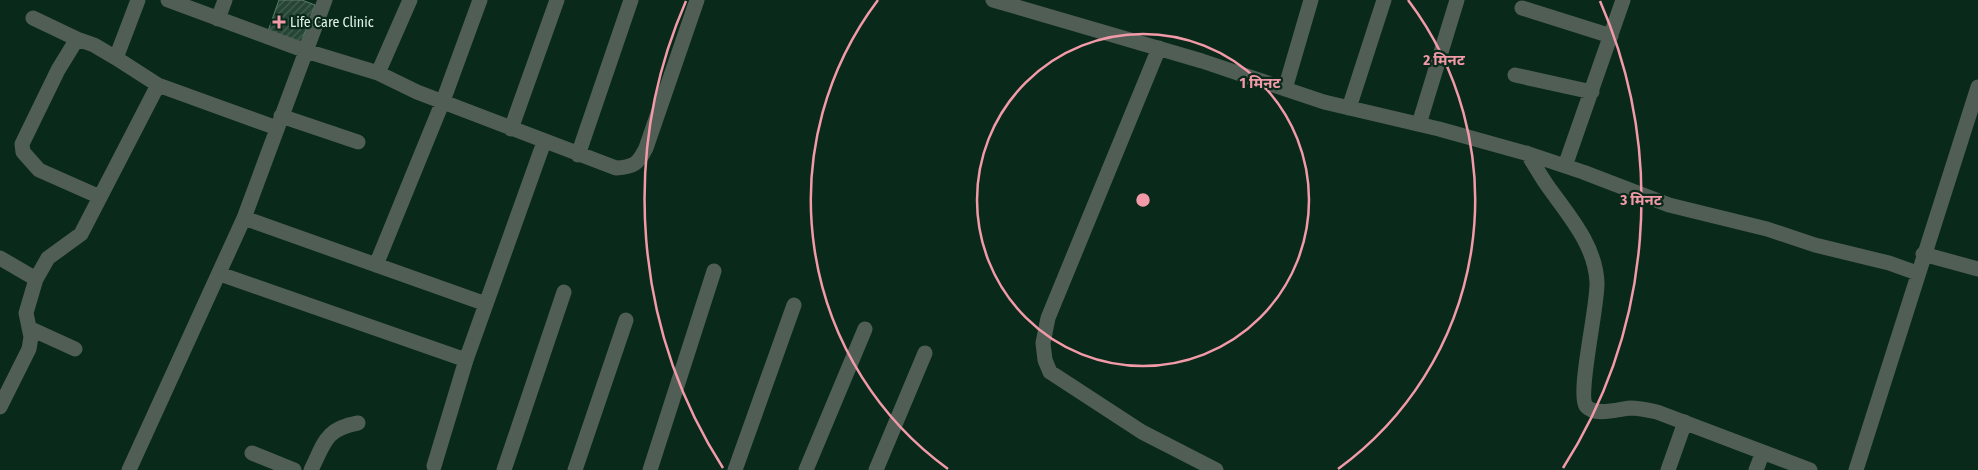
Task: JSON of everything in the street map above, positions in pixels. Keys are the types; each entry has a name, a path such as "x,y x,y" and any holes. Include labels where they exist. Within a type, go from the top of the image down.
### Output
{"street":[{"path":"116,58 138,0"},
{"path":"168,0 306,51 378,73 417,92 616,168 630,167 640,160 646,148 697,0"},
{"path":"218,19 225,0"},
{"path":"130,470 244,218 325,0"},
{"path":"378,73 410,0"},
{"path":"376,265 443,101 480,0"},
{"path":"511,129 557,0"},
{"path":"578,154 630,0"},
{"path":"993,0 1159,48 1349,108 1419,124 1527,153 1670,205 1767,228 1815,245 1917,273"},
{"path":"1285,89 1311,0"},
{"path":"1349,108 1384,0"},
{"path":"1419,124 1457,0"},
{"path":"1565,166 1623,0"},
{"path":"1522,8 1611,36"},
{"path":"33,18 94,45 158,85 279,122 358,142"},
{"path":"77,39 58,70 26,135 22,144 22,152 39,170 100,197"},
{"path":"1159,48 1048,318 1043,343 1045,360 1050,372 1070,387 1142,432 1216,470"},
{"path":"1515,74 1592,92"},
{"path":"0,406 29,349 31,338 26,313 36,279 48,258 81,234 158,85"},
{"path":"1856,470 1923,254 1978,88"},
{"path":"434,466 466,360 544,142"},
{"path":"1527,153 1588,245 1593,263 1597,282 1595,315 1583,390 1585,405 1590,410 1597,412 1640,408 1657,412 1810,470"},
{"path":"244,218 486,304"},
{"path":"1923,254 1978,269"},
{"path":"0,258 36,279"},
{"path":"650,470 714,271"},
{"path":"220,274 466,360"},
{"path":"504,470 564,292"},
{"path":"735,470 794,305"},
{"path":"574,470 626,320"},
{"path":"29,328 75,349"},
{"path":"806,470 865,329"},
{"path":"876,470 925,353"},
{"path":"311,470 327,437 342,426 358,422"},
{"path":"1668,470 1684,422"},
{"path":"1756,470 1763,452"},
{"path":"252,453 294,470"}],"building":[{"path":"279,0 302,0 315,5 301,43 268,31"}],"place":[{"name":"Life Care Clinic","path":"279,22"}]}
